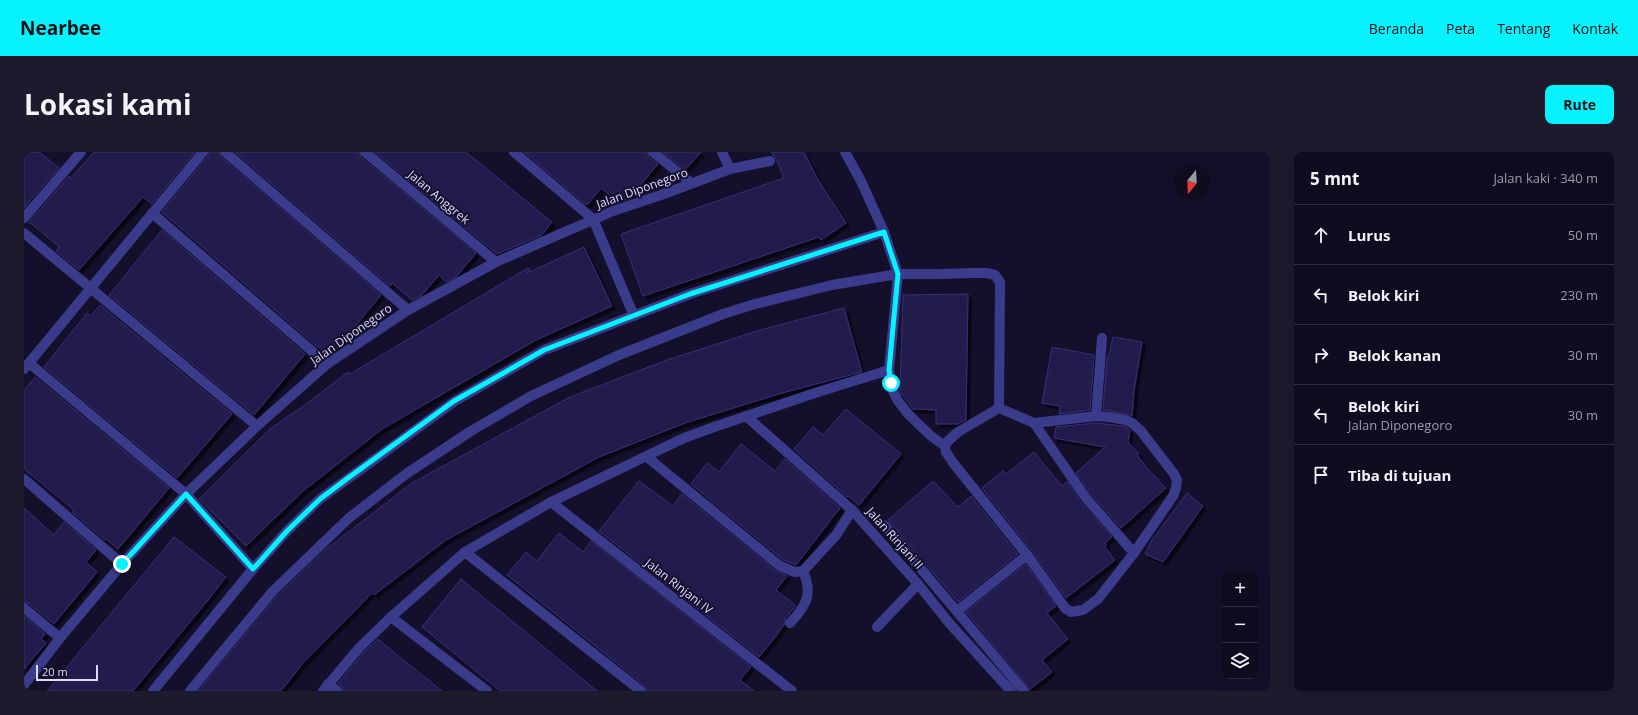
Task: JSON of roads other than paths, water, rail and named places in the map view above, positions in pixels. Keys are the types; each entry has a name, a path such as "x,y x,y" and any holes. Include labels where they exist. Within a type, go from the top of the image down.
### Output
{"street":[{"path":"203,152 27,366 186,494 253,569"},
{"path":"225,152 408,310"},
{"name":"Jalan Anggrek","path":"365,152 496,262"},
{"path":"514,152 593,219 634,316"},
{"path":"653,152 691,183"},
{"path":"722,152 730,169"},
{"path":"845,152 861,181 884,232 898,274 889,370 893,391 903,408 931,436 945,446"},
{"path":"24,218 79,153"},
{"name":"Jalan Diponegoro","path":"24,685 60,638 122,564 186,494 257,426 327,364 408,310 496,262 593,219 730,169 770,161"},
{"path":"152,213 327,364"},
{"path":"153,691 253,569 287,531 320,499 454,401 544,350 726,282 884,232"},
{"path":"24,233 257,426"},
{"path":"190,691 273,592 349,518 406,474 471,431 531,396 619,355 723,314 755,304 832,285 898,274 986,273 995,275 998,279 1000,288 999,408"},
{"path":"1096,416 1102,338"},
{"path":"337,691 326,688 359,648 391,617 466,552 550,502 684,438 818,392 889,370"},
{"path":"999,408 1034,423 1096,416 1126,420 1141,431 1169,466 1177,480 1173,496 1134,553 1098,599 1084,610 1071,612 1065,608 1027,555 946,452 945,446 948,440 958,432 999,408"},
{"name":"Jalan Rinjani II","path":"746,416 852,510 918,584 950,624 1011,691"},
{"path":"1034,423 1060,463 1086,498 1134,553"},
{"path":"646,457 780,566 794,572 803,571 837,534 852,510"},
{"path":"24,479 122,564"},
{"name":"Jalan Rinjani IV","path":"550,502 792,691"},
{"path":"884,525 1024,691"},
{"path":"466,552 642,691"},
{"path":"957,611 1027,555"},
{"path":"790,623 806,604 808,583 803,571"},
{"path":"877,627 918,584"},
{"path":"24,608 60,638"},
{"path":"391,617 487,691"}]}
